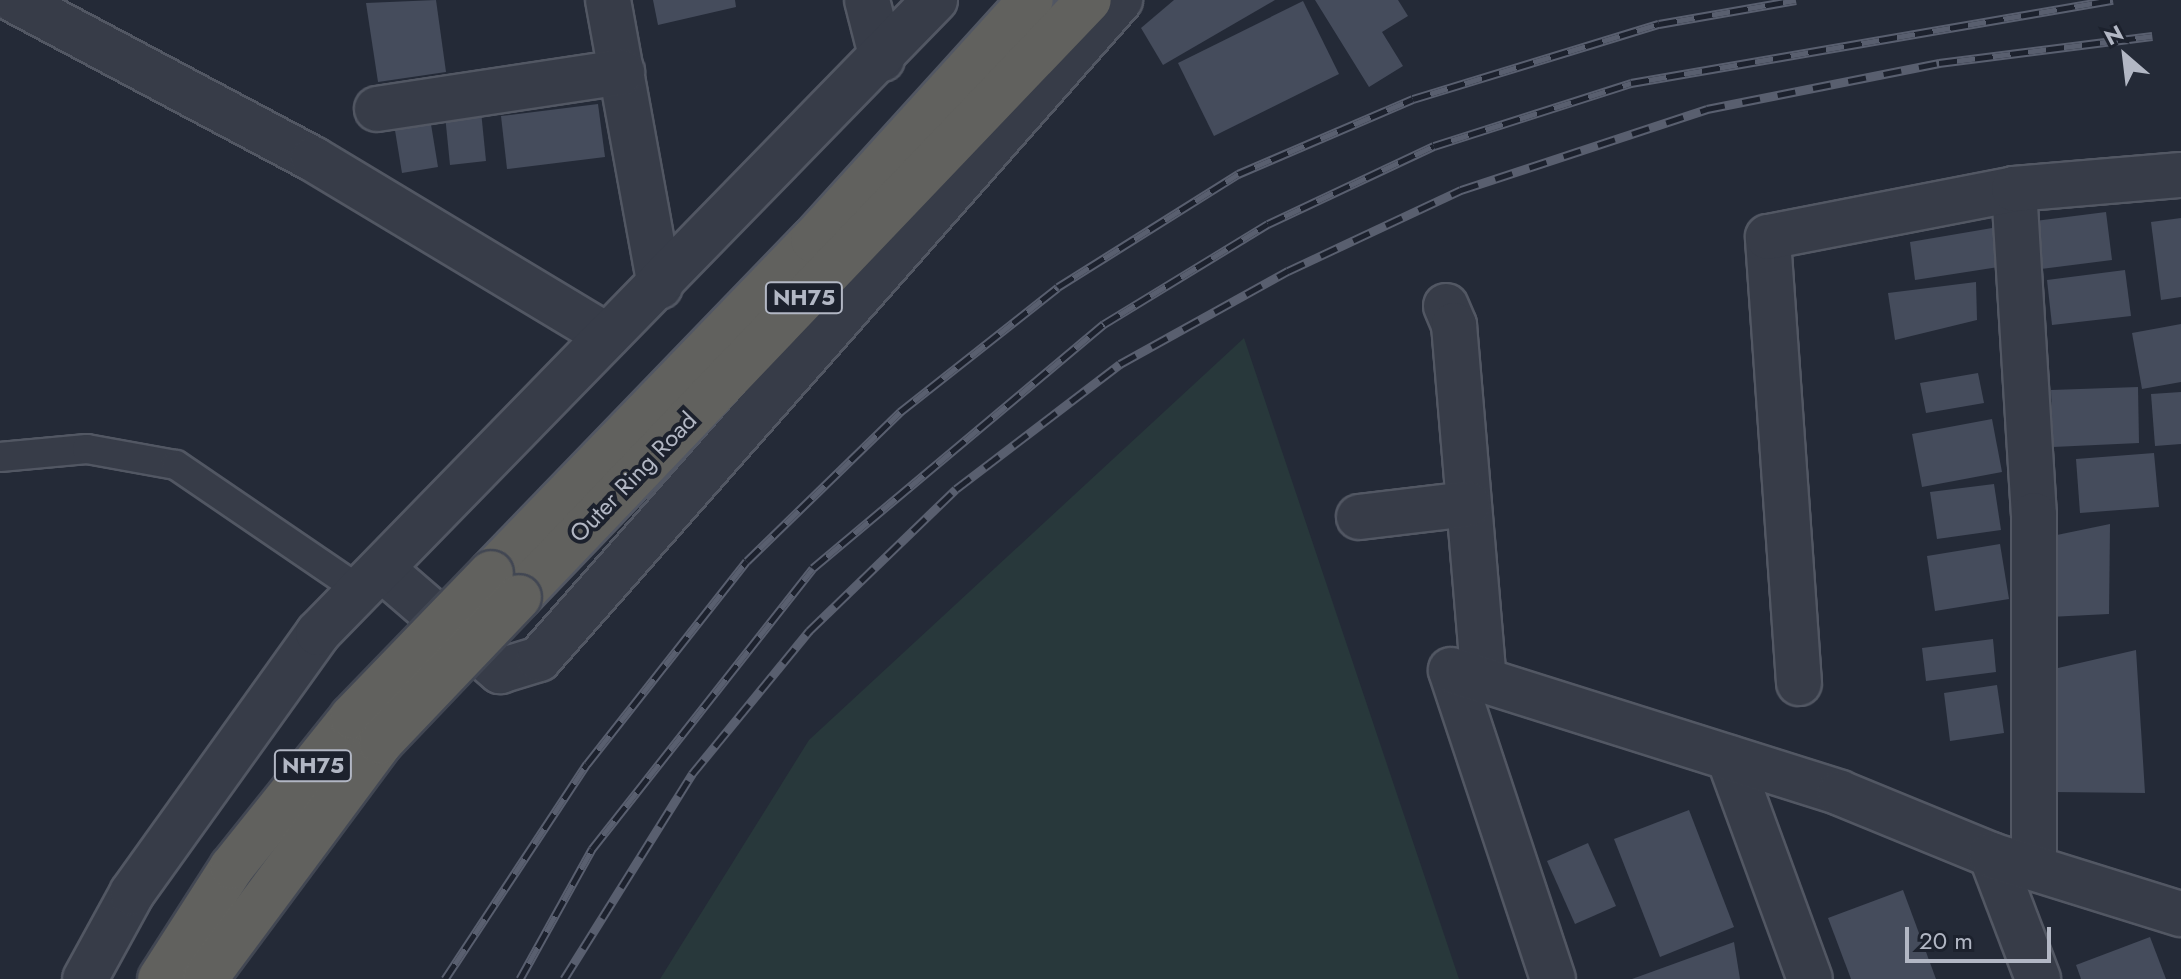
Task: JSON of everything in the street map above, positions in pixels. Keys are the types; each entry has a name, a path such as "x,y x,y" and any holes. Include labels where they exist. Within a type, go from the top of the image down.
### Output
{"highway":[{"name":"Outer Ring Road","path":"205,979 381,742 505,585 1031,0"},
{"name":"Outer Ring Road","path":"160,979 232,867 352,717 505,585 1089,0"}],"street":[{"path":"14,0 313,159 607,336"},
{"path":"608,0 660,286"},
{"path":"867,0 882,59"},
{"path":"85,979 160,854 318,633 882,59 935,0"},
{"path":"372,581 500,671 539,659 1120,0"},
{"path":"377,109 622,72"},
{"path":"1799,683 1768,237 2014,189 2181,175"},
{"path":"2014,189 2034,515 2034,868"},
{"path":"1446,306 1454,325 1484,680"},
{"path":"1359,517 1468,504"},
{"path":"1553,979 1451,670 1840,793 1991,855 2181,914"},
{"path":"1729,758 1810,979"},
{"path":"1991,855 2038,979"}],"lane":[{"path":"0,457 87,449 176,465 372,581"}],"shaded area":[{"path":"1244,338 1459,979 660,979 809,740"}],"building":[{"path":"436,0 446,72 378,82 366,3"},
{"path":"653,0 735,0 736,7 658,25"},
{"path":"1174,0 1275,0 1163,65 1141,28"},
{"path":"1315,0 1398,0 1408,16 1382,32 1403,66 1369,87"},
{"path":"1303,1 1339,74 1214,136 1178,63"},
{"path":"598,104 605,157 507,169 501,116"},
{"path":"428,106 438,167 402,173 392,112"},
{"path":"481,111 486,161 450,165 445,115"},
{"path":"2106,212 2112,260 2041,269 2035,221"},
{"path":"2181,218 2181,297 2161,300 2151,222"},
{"path":"1998,227 2005,266 1915,280 1910,242"},
{"path":"2125,270 2131,316 2052,325 2047,280"},
{"path":"1976,282 1977,320 1895,340 1888,293"},
{"path":"2181,324 2181,382 2142,389 2132,333"},
{"path":"1978,373 1984,403 1926,413 1920,383"},
{"path":"2138,387 2139,443 2053,447 2051,390"},
{"path":"2181,392 2181,444 2155,446 2151,394"},
{"path":"1992,419 2002,472 1922,487 1912,434"},
{"path":"2154,453 2159,507 2080,513 2076,459"},
{"path":"1994,484 2001,530 1937,539 1930,492"},
{"path":"2110,524 2109,614 2049,617 2052,536"},
{"path":"2000,544 2009,599 1935,611 1927,556"},
{"path":"1993,639 1996,672 1926,681 1922,648"},
{"path":"2136,650 2145,793 2053,792 2045,671"},
{"path":"1997,685 2004,733 1950,741 1944,693"},
{"path":"1689,810 1734,927 1660,957 1614,839"},
{"path":"1588,843 1616,906 1575,924 1547,861"},
{"path":"1903,890 1936,979 1851,979 1828,918"},
{"path":"2150,937 2166,979 2081,979 2076,965"},
{"path":"1734,942 1740,979 1632,979"}],"railway":[{"path":"445,979 587,764 747,561 900,412 1058,287 1238,174 1413,99 1659,24 1796,0"},
{"path":"520,979 592,849 813,568 1104,324 1268,224 1434,146 1631,83 2113,0"},
{"path":"564,979 692,774 809,631 956,489 1120,364 1288,271 1461,190 1707,109 1939,63 2152,36"}]}
